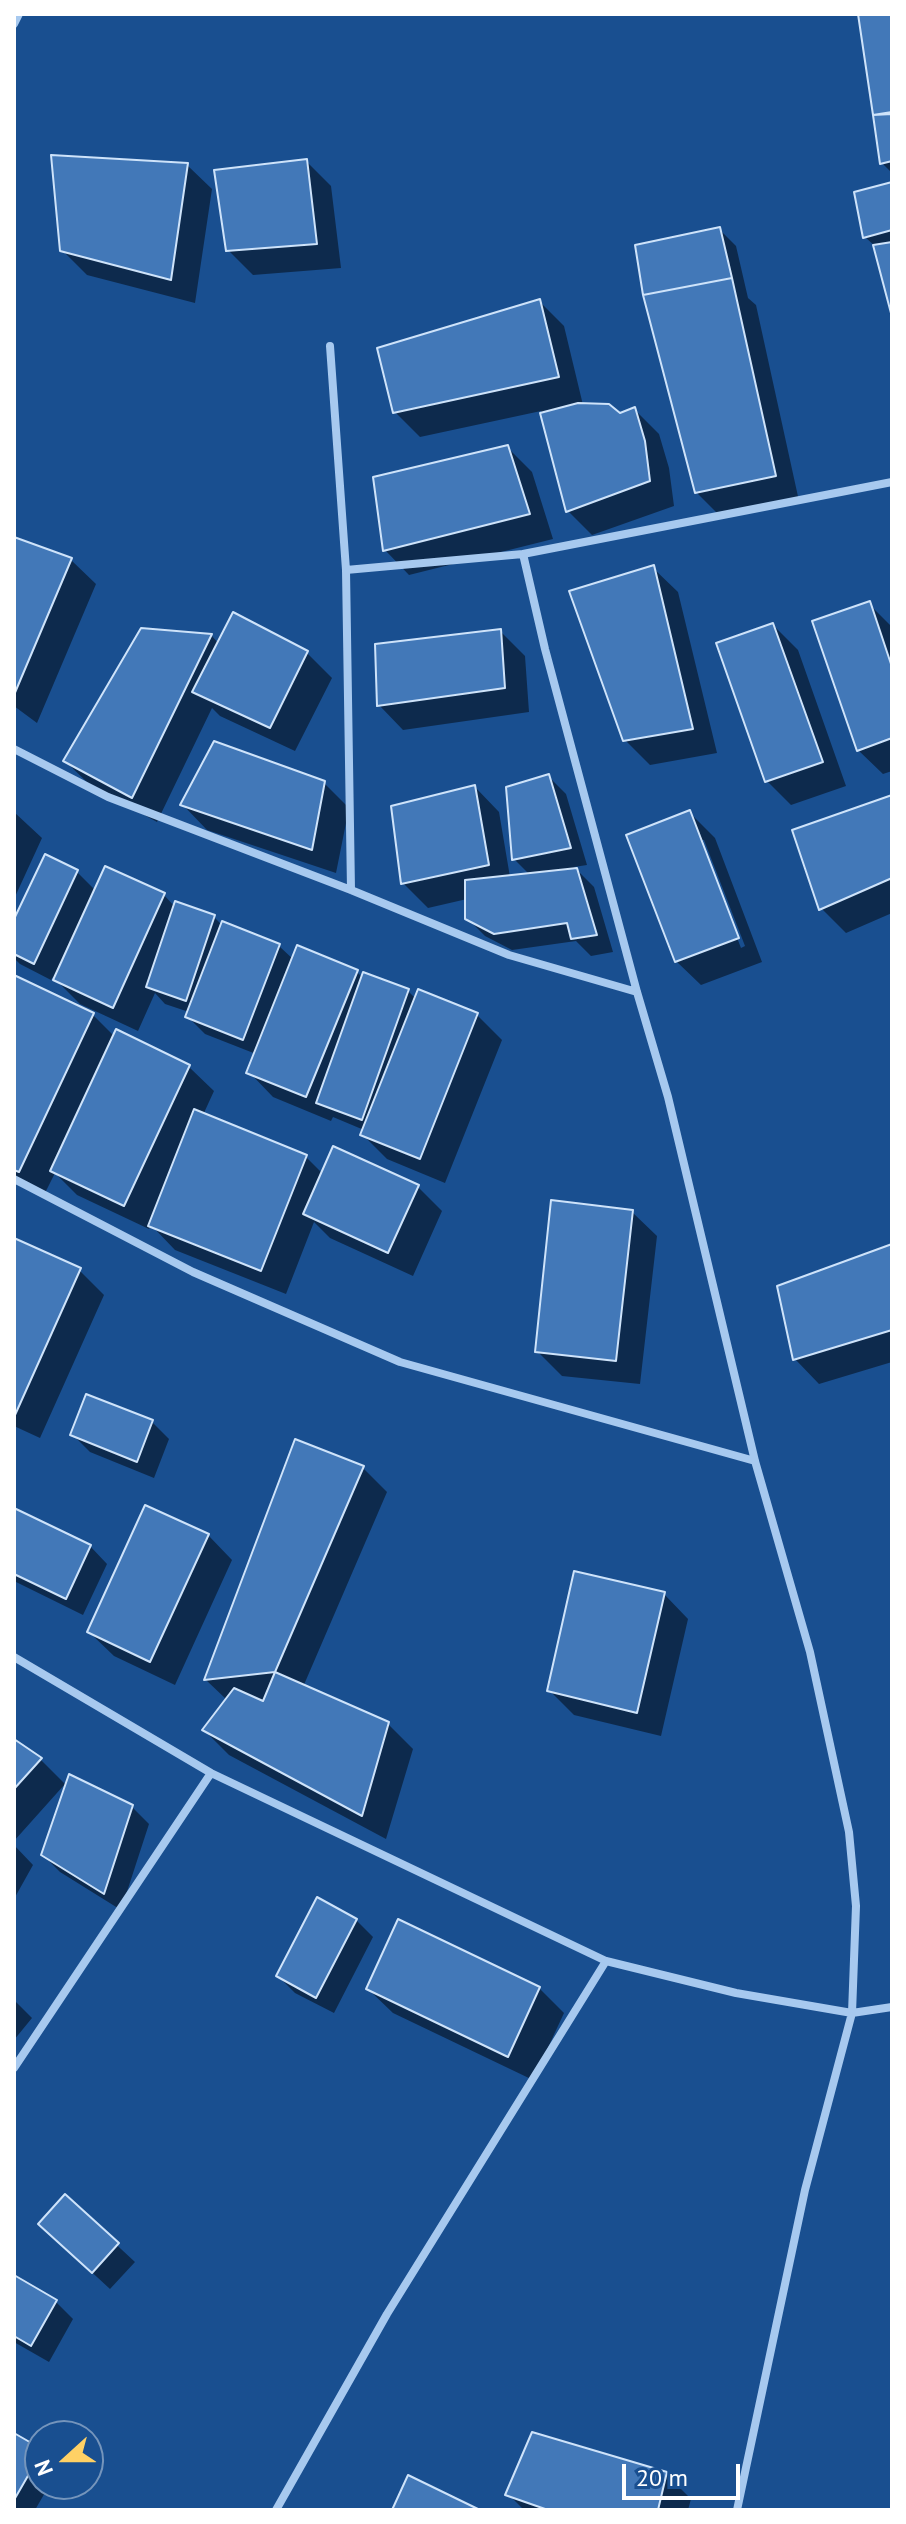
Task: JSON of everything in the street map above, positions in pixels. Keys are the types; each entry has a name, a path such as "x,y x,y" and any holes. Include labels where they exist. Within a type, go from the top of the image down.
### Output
{"street":[{"path":"14,24 19,14"},
{"path":"330,346 346,570 351,890"},
{"path":"346,570 523,554 892,482"},
{"path":"523,554 545,649 668,1097 755,1461 810,1652 849,1832 856,1906 852,2013 805,2190 737,2510"},
{"path":"14,749 108,797 351,890 509,955 637,992"},
{"path":"14,1179 193,1272 400,1362 755,1461"},
{"path":"14,1657 211,1773 606,1961 736,1993 852,2013 892,2007"},
{"path":"14,2068 211,1773"},
{"path":"276,2510 387,2314 606,1961"}],"building":[{"path":"858,14 892,14 892,112 873,115"},
{"path":"892,114 892,161 880,164 873,115"},
{"path":"51,155 188,163 171,280 60,251"},
{"path":"307,159 317,244 226,251 214,170"},
{"path":"892,182 892,230 863,238 854,192"},
{"path":"720,227 732,278 643,295 635,245"},
{"path":"892,242 892,317 873,245"},
{"path":"732,278 776,476 695,493 643,295"},
{"path":"540,299 559,377 393,413 377,348"},
{"path":"578,403 609,404 620,413 635,407 645,441 650,481 566,512 540,413"},
{"path":"508,445 530,514 383,551 373,477"},
{"path":"14,537 72,558 14,695"},
{"path":"654,565 693,729 623,741 569,591"},
{"path":"870,601 892,667 892,738 857,751 812,621"},
{"path":"233,612 308,651 270,728 192,692"},
{"path":"773,623 823,762 765,782 716,643"},
{"path":"141,628 212,634 132,798 63,761"},
{"path":"501,629 505,688 377,706 375,644"},
{"path":"214,741 325,781 312,850 180,805"},
{"path":"549,774 571,848 512,860 506,787"},
{"path":"475,785 489,865 401,884 391,806"},
{"path":"892,795 892,878 819,910 792,830"},
{"path":"690,810 739,938 675,962 626,835"},
{"path":"45,854 78,870 34,964 14,954 14,919"},
{"path":"105,866 165,893 113,1008 53,980"},
{"path":"577,868 597,935 571,939 567,923 494,934 465,919 465,880"},
{"path":"175,901 215,915 186,1001 146,987"},
{"path":"222,921 280,944 243,1040 185,1017"},
{"path":"297,945 358,970 306,1097 246,1073"},
{"path":"363,972 409,989 362,1120 316,1103"},
{"path":"14,975 94,1013 19,1172 14,1170"},
{"path":"418,989 478,1013 420,1159 360,1135"},
{"path":"116,1029 190,1065 124,1206 50,1171"},
{"path":"194,1109 307,1155 261,1271 148,1226"},
{"path":"333,1146 419,1185 388,1253 303,1214"},
{"path":"551,1200 633,1210 616,1361 535,1352"},
{"path":"14,1238 81,1268 15,1415 14,1414"},
{"path":"892,1244 892,1330 793,1360 777,1286"},
{"path":"86,1394 153,1420 137,1462 70,1435"},
{"path":"295,1439 364,1466 275,1672 204,1680"},
{"path":"145,1505 209,1534 150,1662 87,1632"},
{"path":"14,1508 91,1545 66,1599 14,1574"},
{"path":"574,1571 665,1592 637,1713 547,1691"},
{"path":"275,1672 389,1722 362,1816 202,1730 234,1688 263,1701"},
{"path":"14,1739 42,1758 14,1789"},
{"path":"69,1774 133,1805 104,1894 41,1855"},
{"path":"317,1897 357,1919 316,1998 276,1976"},
{"path":"398,1919 540,1987 508,2057 366,1989"},
{"path":"65,2194 119,2243 92,2273 38,2224"},
{"path":"14,2275 57,2300 31,2346 14,2336"},
{"path":"532,2432 667,2472 658,2510 548,2510 505,2495"},
{"path":"14,2433 24,2439 24,2483 14,2500"},
{"path":"408,2475 480,2510 392,2510"}]}
